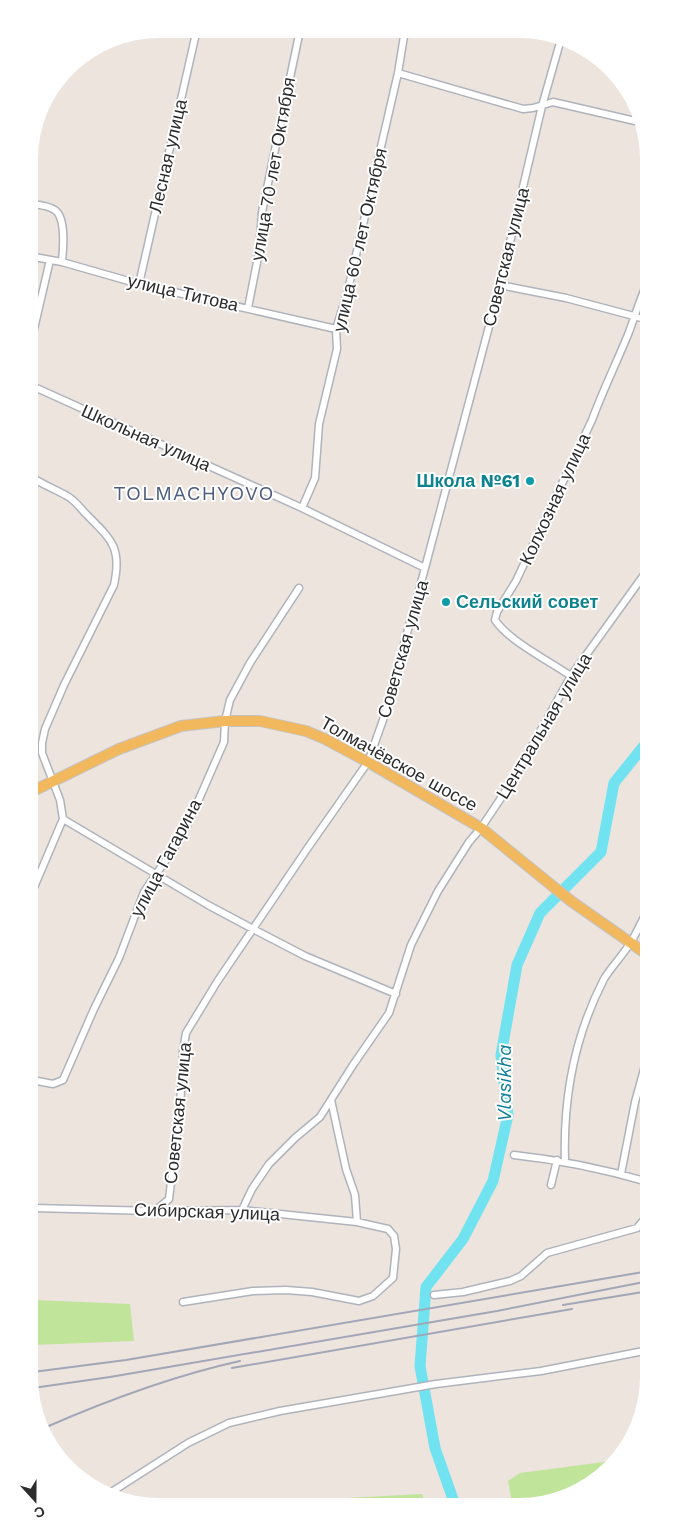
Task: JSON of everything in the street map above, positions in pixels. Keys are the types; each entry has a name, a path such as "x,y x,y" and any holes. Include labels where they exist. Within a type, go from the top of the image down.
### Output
{"main road":[{"name":"Толмачёвское шоссе","path":"38,789 119,749 181,726 225,721 260,721 306,731 368,762 481,828 571,901 640,950"}],"street":[{"name":"Лесная улица","path":"138,284 195,38"},
{"name":"улица 70 лет Октября","path":"248,308 259,252 262,212 298,38"},
{"name":"улица 60 лет Октября","path":"302,508 315,478 319,424 337,349 336,330 347,294 398,73 404,38"},
{"name":"Советская улица","path":"155,1211 168,1199 180,1108 183,1051 186,1033 217,982 306,849 368,762 383,720 500,285 542,106 560,44"},
{"path":"398,73 523,109 554,102 634,121"},
{"path":"38,205 53,209 58,213 64,239 62,262"},
{"name":"улица Титова","path":"38,258 62,262 138,284 248,308 336,330"},
{"path":"38,312 50,260"},
{"path":"500,285 566,298 640,317"},
{"name":"Колхозная улица","path":"571,676 501,628 495,620 520,573 592,420 640,300"},
{"name":"Школьная улица","path":"38,390 302,508 425,568"},
{"path":"38,480 70,497 99,527 112,542 118,568 114,585 64,685 45,730 42,753 60,800 63,819 38,878"},
{"name":"Центральная улица","path":"242,1210 252,1189 269,1164 320,1117 353,1064 389,1013 411,945 438,891 469,842 481,828 513,780 571,676 640,580"},
{"name":"улица Гагарина","path":"38,1081 53,1084 63,1080 119,958 144,892 176,845 189,822 224,742 225,721 230,700 250,663 299,588"},
{"path":"63,819 208,905 253,929 305,956 396,994"},
{"path":"565,1162 567,1103 574,1061 593,1004 605,978 630,943 640,924"},
{"path":"621,1174 640,1079"},
{"path":"331,1100 346,1169 355,1195 357,1222"},
{"path":"514,1155 557,1160 640,1180"},
{"path":"551,1185 557,1160"},
{"name":"Сибирская улица","path":"38,1208 155,1211 242,1210 357,1222 388,1229 394,1236 396,1249 393,1278 373,1296 360,1300 312,1292 286,1290 253,1291 183,1302"},
{"path":"434,1295 462,1292 510,1280 520,1276 547,1254 637,1228 640,1224"},
{"path":"115,1489 188,1443 229,1423 280,1411 436,1384 541,1371 640,1352"}],"green space":[{"path":"38,1300 130,1304 134,1341 38,1345"},
{"path":"605,1462 587,1477 566,1488 536,1496 511,1498 508,1481 520,1473"},
{"path":"422,1494 424,1498 347,1498"}],"waterway":[{"name":"Vlasikha","path":"453,1498 435,1448 420,1366 426,1287 463,1239 493,1181 508,1115 501,1055 517,965 540,913 601,852 614,783 640,751"}],"railway":[{"path":"38,1371 126,1360 640,1273"},
{"path":"39,1387 110,1377 497,1311 640,1283"},
{"path":"563,1305 640,1292"},
{"path":"232,1368 572,1309"},
{"path":"49,1426 140,1390 240,1361"}],"place":[{"name":"Школа №61","path":"530,481"},
{"name":"Сельский совет","path":"446,602"}],"district":[{"name":"TOLMACHYOVO","path":"194,493"}]}
